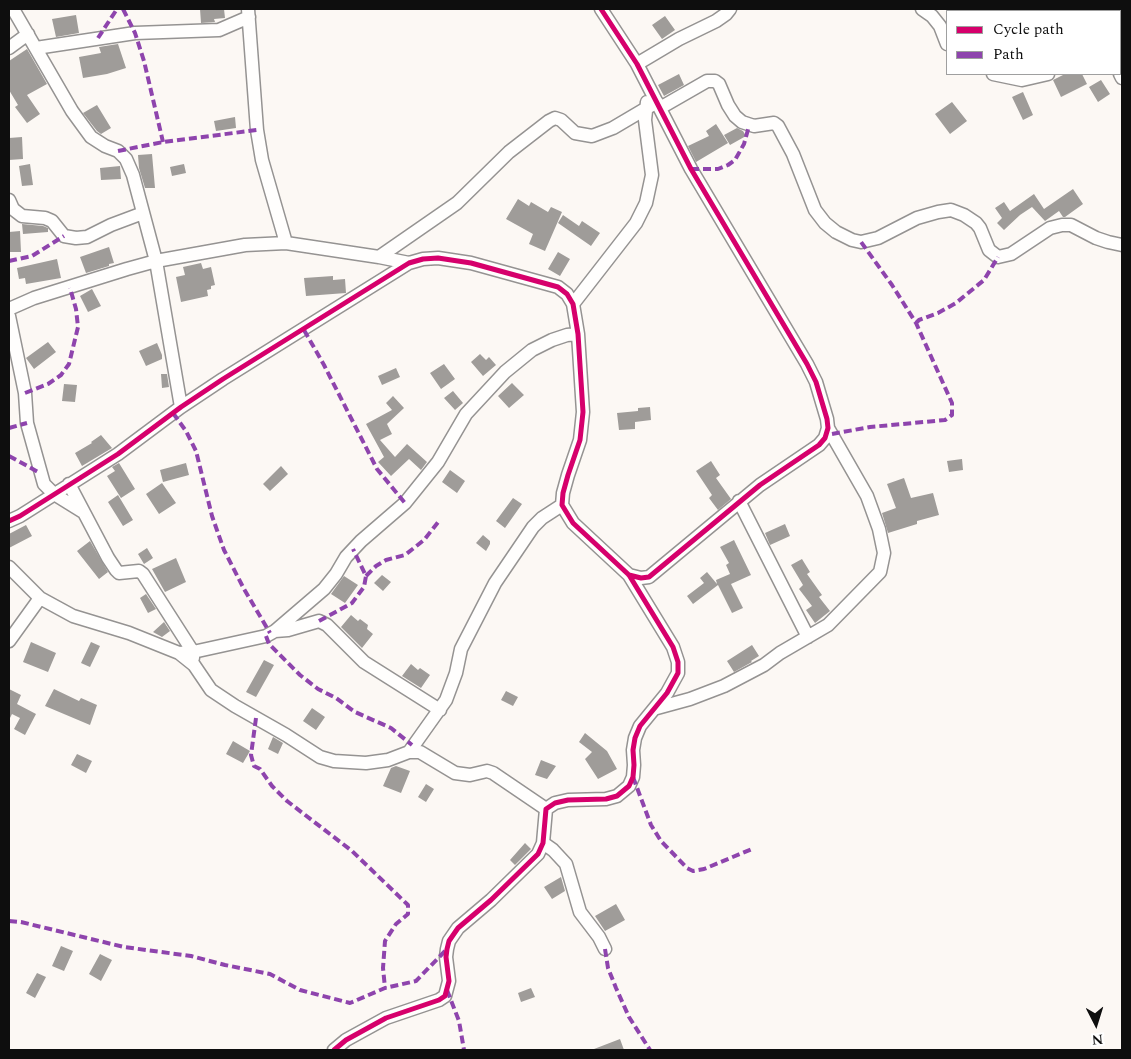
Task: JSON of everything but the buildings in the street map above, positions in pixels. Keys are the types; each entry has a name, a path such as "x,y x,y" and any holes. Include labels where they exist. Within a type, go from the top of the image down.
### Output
{"street":[{"path":"13,9 72,110 91,137 105,146 118,150 126,159 133,175 156,261 181,407"},
{"path":"601,9 636,64 650,90 654,106 807,364 816,382 828,428 825,438 819,446 739,501 713,525 649,577 645,585 644,602"},
{"path":"636,64 671,43 716,21 730,9"},
{"path":"922,9 932,16 940,26 946,41"},
{"path":"36,48 134,33 219,30 249,13 257,130 262,160 286,243"},
{"path":"9,48 28,34"},
{"path":"998,75 1022,80 1044,75"},
{"path":"379,257 457,203 509,152 549,121 555,118 561,120 575,133 592,136 613,128 706,81 715,81 719,84 728,105 735,116 742,122 754,126 774,123 778,126 793,154 814,210 836,232 852,240 861,242 878,238 917,218 950,210 964,215 976,223 989,250 998,257 1011,254 1050,228 1062,225 1071,225 1096,238 1122,245"},
{"path":"574,304 636,223 646,203 652,175 645,120 654,106"},
{"path":"9,200 12,209 22,216 45,218 52,221 64,236 76,238 87,236 143,213"},
{"path":"9,309 34,298 156,261 244,245 286,243 409,263"},
{"path":"9,521 20,516 118,454 181,407 409,263 438,258 478,265 558,287 574,304 578,334 582,412 580,440 568,475 562,505 573,523 628,576 673,647 678,662 678,673 657,708 640,726 633,750 633,777 623,793 606,799 568,800 555,803 546,809"},
{"path":"9,316 25,393 27,423 44,484 54,494 85,513"},
{"path":"9,567 40,598 73,616 129,633 193,659 266,636 275,631 324,589 346,557 361,541 406,503 438,462 466,414 505,372 532,350 552,340 578,334"},
{"path":"657,708 690,699 724,686 764,665 828,625 880,572 884,553 879,529 867,496 828,428"},
{"path":"69,484 116,570 119,572 139,571 143,574 211,690 320,757 334,761 366,763 388,760 414,752 456,773 470,775 487,771 493,772 546,809"},
{"path":"739,501 808,637"},
{"path":"414,752 418,738 440,710 452,686 464,642 495,583 533,527 542,518 562,505"},
{"path":"628,576 649,577"},
{"path":"9,641 40,598"},
{"path":"275,631 288,630 319,621 327,625 364,662 440,710"},
{"path":"334,1050 346,1040 386,1018 439,1000 445,996 449,981 446,957 449,941 458,928 491,900 538,854 543,843 546,809"},
{"path":"543,843 553,850 566,864 580,912 599,936 605,949"}],"marked path":[{"path":"98,38 117,9"},
{"path":"123,9 135,33 144,61 163,142"},
{"path":"691,169 718,169 735,160 744,144 749,126"},
{"path":"118,151 163,142 257,130"},
{"path":"9,261 32,256 64,236"},
{"path":"832,434 870,427 945,420 952,415 952,403 916,323 861,242"},
{"path":"916,323 956,303 984,280 998,257"},
{"path":"25,393 48,384 61,375 69,364 78,327 76,309 70,288"},
{"path":"304,330 377,469 405,503"},
{"path":"173,413 186,431 196,451 212,516 224,550 270,633"},
{"path":"9,428 27,423"},
{"path":"9,456 40,473"},
{"path":"366,576 376,566 386,560 405,555 424,540 439,521"},
{"path":"319,621 352,603 364,587 366,576 353,549"},
{"path":"266,636 269,644 300,675 318,689 336,698 355,712 391,728 412,745"},
{"path":"256,718 251,755 254,766 260,769 272,786 287,801 352,851 408,905 408,914 396,924 385,941 383,968 385,988"},
{"path":"633,777 651,825 661,841 687,868 693,871 704,869 752,849"},
{"path":"9,921 21,922 124,947 191,956 270,974 300,990 350,1003 385,988 416,981 447,949"},
{"path":"605,949 608,968 616,988 629,1017 650,1050"},
{"path":"447,990 459,1021 464,1050"}],"cycle path":[{"path":"601,9 637,64 691,169 807,364 816,382 828,428 825,438 819,445 760,485 649,577 641,578 629,575"},
{"path":"9,521 20,516 118,454 181,407 223,379 409,263 423,259 438,258 471,263 558,287 567,294 573,304 578,334 583,412 580,440 563,493 562,505 573,523 629,575 673,647 678,662 678,673 667,693 640,726 635,738 633,777 629,786 617,796 606,799 568,800 555,803 546,809 543,843 538,854 491,900 458,928 449,941 447,949 449,981 445,996 439,1000 386,1018 346,1040 334,1050"}]}
